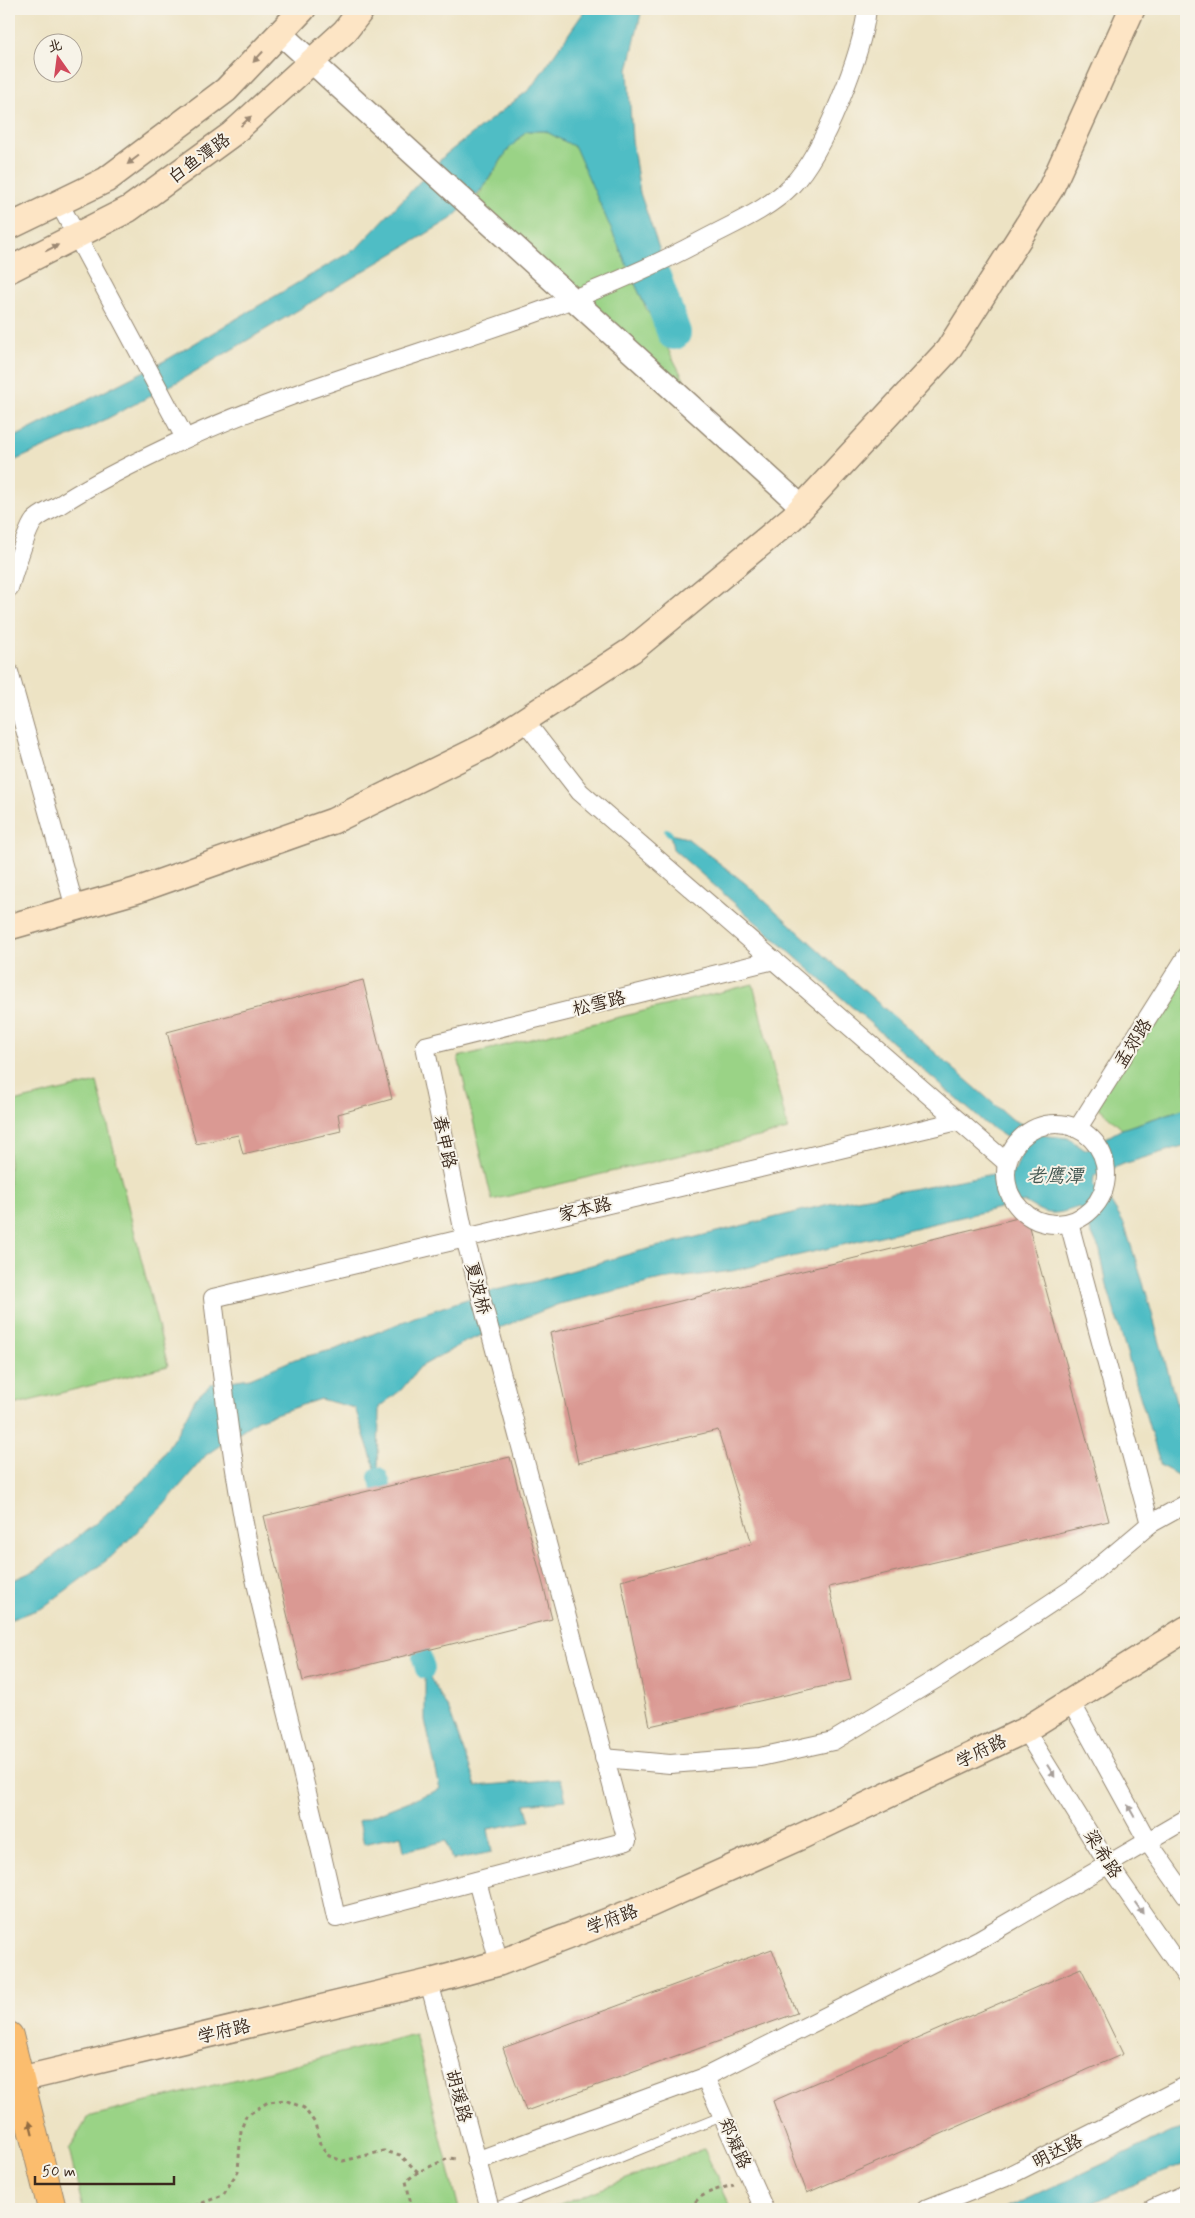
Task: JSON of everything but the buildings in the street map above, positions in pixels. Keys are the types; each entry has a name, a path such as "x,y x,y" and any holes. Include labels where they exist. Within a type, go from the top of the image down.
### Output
{"main road":[{"path":"9,227 106,180 226,90 303,9"},
{"name":"白鱼潭路","path":"9,270 129,210 232,134 345,31 362,9"},
{"path":"9,927 135,892 333,822 485,746 632,650 802,508 948,350 1051,188 1132,9"},
{"name":"学府路","path":"14,2081 429,1982 499,1963 662,1899 802,1836 1025,1730 1179,1634"},
{"path":"9,2036 14,2081 52,2209"}],"street":[{"path":"9,588 34,521 93,484 185,438 278,401 573,300 623,280 664,261 767,206 793,184 810,159 831,121 865,30 868,9"},
{"path":"280,33 802,508"},
{"path":"59,203 78,235 185,438"},
{"path":"9,672 75,908"},
{"path":"524,720 580,792 958,1121 1008,1160"},
{"name":"孟郊路","path":"1078,1128 1186,957"},
{"name":"松雪路","path":"425,1046 774,960"},
{"name":"春申路","path":"425,1046 465,1238"},
{"name":"家本路","path":"477,1881 336,1918 256,1582 231,1448 213,1298 958,1121"},
{"path":"1056,1124 1078,1128 1094,1141 1104,1159 1105,1185 1075,1222 1052,1225 1035,1220 1019,1208 1010,1196 1006,1180 1008,1160 1036,1128 1056,1124"},
{"path":"1075,1222 1150,1524"},
{"name":"夏波桥","path":"465,1238 627,1841 477,1881"},
{"path":"604,1758 670,1764 760,1758 833,1741 941,1676 1074,1587 1150,1524 1186,1504"},
{"path":"1071,1702 1148,1842 1186,1896"},
{"name":"梁希路","path":"1025,1730 1108,1864 1186,1976"},
{"path":"476,2161 705,2077 980,1939 1186,1819"},
{"path":"477,1881 499,1963"},
{"name":"胡瑗路","path":"429,1982 476,2161 491,2209"},
{"name":"郑凝路","path":"705,2077 764,2209"},
{"name":"明达路","path":"926,2209 1004,2178 1186,2086"},
{"path":"1152,2209 1186,2194"}],"lane":[{"path":"491,2209 723,2116"}],"path":[{"path":"187,2209 223,2195 238,2172 241,2130 246,2116 268,2102 285,2100 304,2108 315,2123 320,2144 329,2156 343,2161 384,2151 400,2155 418,2172"},
{"path":"412,2209 406,2181 418,2172 449,2158 476,2161"},
{"path":"691,2209 694,2202 713,2190 752,2181"}],"green space":[{"path":"526,131 545,131 576,147 644,304 689,389 691,407 471,207 508,150"},
{"path":"1186,957 1186,1108 1122,1129 1095,1104"},
{"path":"753,984 788,1130 492,1200 458,1057"},
{"path":"97,1082 168,1366 9,1406 9,1103"},
{"path":"415,2034 459,2209 83,2209 69,2150 88,2117"},
{"path":"703,2149 732,2209 550,2209"}],"water":[{"path":"586,9 642,9 628,70 632,140 640,193 674,292 670,320 644,304 575,147 545,131 526,131 508,150 481,190 451,219 179,381 91,427 9,463 9,440 168,359 357,248 445,155 530,89"},
{"name":"老鹰潭","path":"670,834 687,838 745,883 836,966 1011,1119 1048,1136 1068,1138 1085,1150 1122,1129 1186,1108 1186,1145 1120,1165 1094,1176 1093,1185 1110,1201 1124,1224 1146,1292 1186,1438 1186,1474 1180,1476 1161,1466 1108,1290 1100,1251 1079,1207 1063,1212 1051,1213 1040,1210 1025,1202 732,1271 661,1280 559,1304 465,1342 420,1367 401,1390 379,1407 378,1477 355,1408 320,1399 257,1420 206,1455 163,1506 111,1557 42,1608 9,1620 9,1582 36,1570 96,1523 150,1475 180,1428 195,1399 211,1384 250,1378 295,1359 336,1349 422,1314 491,1291 533,1282 636,1252 829,1204 1015,1170 1021,1155 1009,1139 986,1124 921,1068 673,849"},
{"path":"425,1669 449,1710 476,1786 561,1779 566,1800 525,1804 530,1821 488,1829 492,1852 452,1860 446,1841 404,1851 401,1835 364,1844 359,1821 440,1789 425,1720"},
{"path":"1186,2128 1186,2164 1146,2179 1079,2209 1006,2209 1172,2132"}],"waterway":[{"path":"654,277 674,333"},
{"path":"667,831 670,834"},
{"path":"378,1477 381,1485"},
{"path":"422,1658 425,1669"}]}
